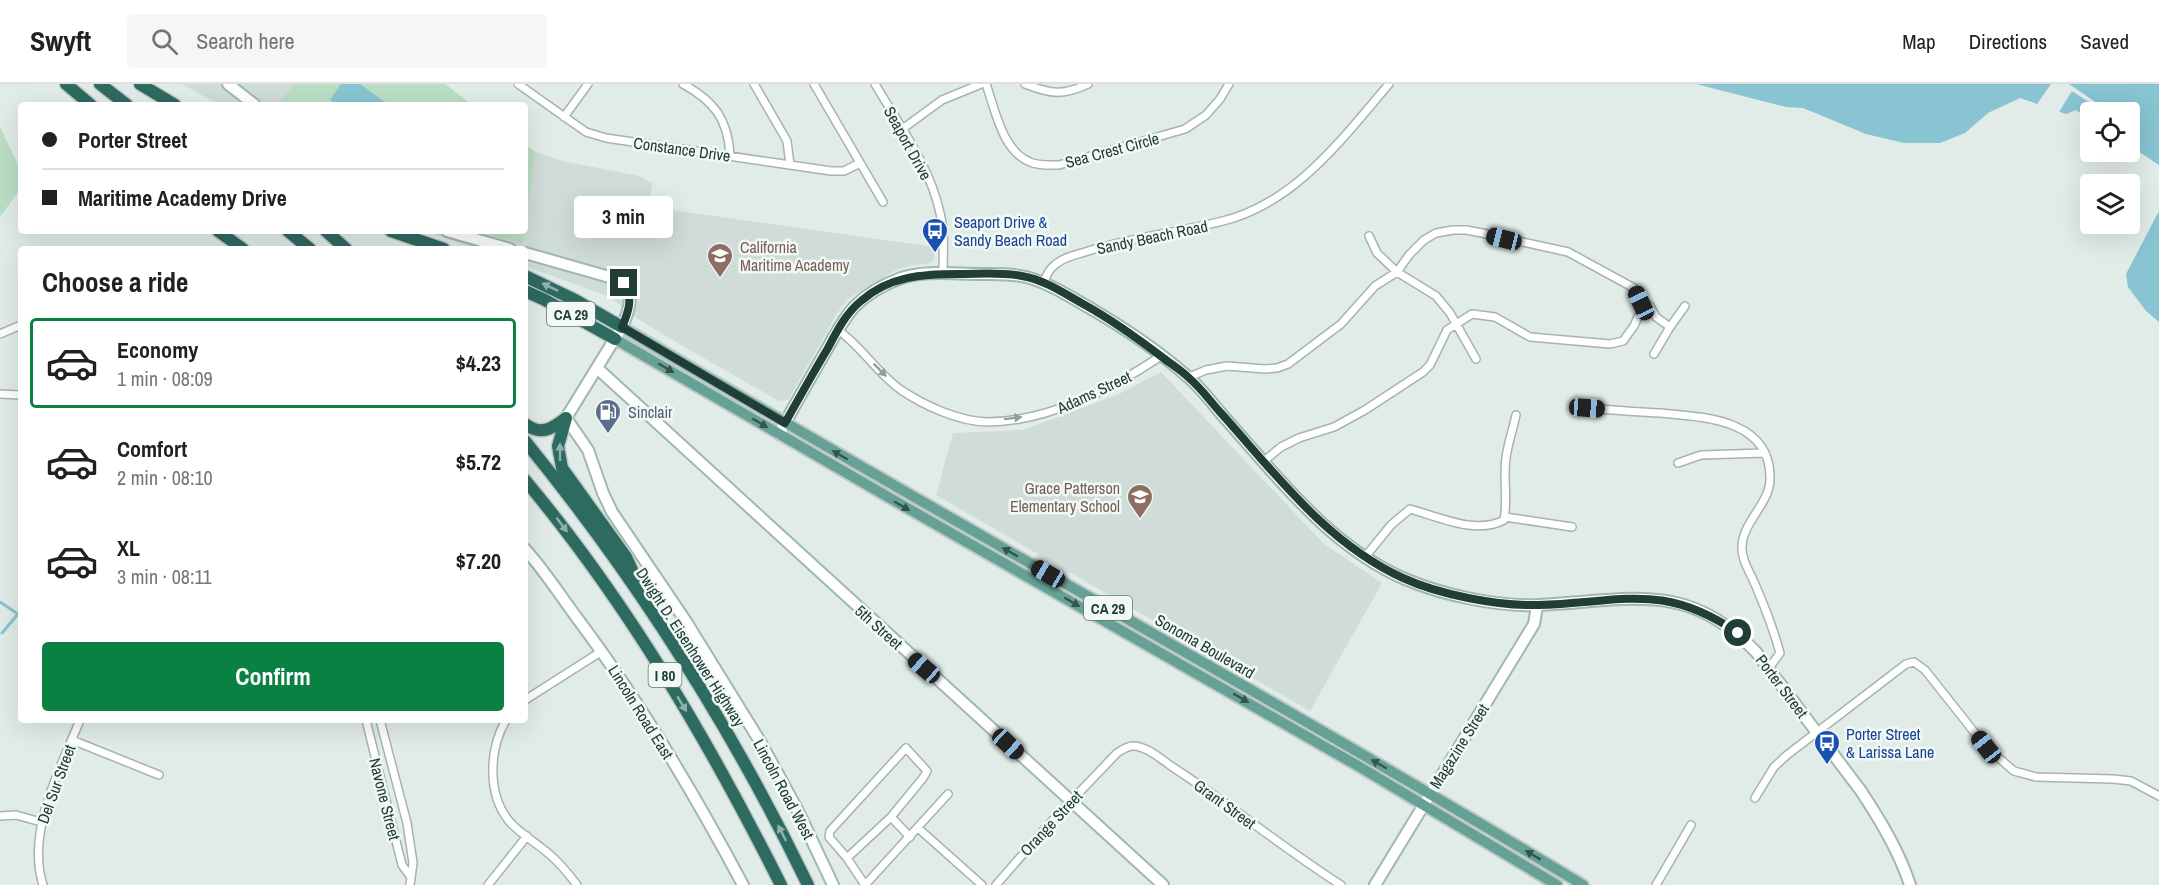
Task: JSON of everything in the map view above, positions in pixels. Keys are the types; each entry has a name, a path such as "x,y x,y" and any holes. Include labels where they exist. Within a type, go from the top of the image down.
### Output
{"highway":[{"path":"66,84 87,102"},
{"path":"100,84 123,102"},
{"path":"140,84 163,102"},
{"path":"140,84 170,102"},
{"path":"222,234 239,246"},
{"path":"292,234 306,246"},
{"path":"329,234 343,246"},
{"path":"400,234 435,246"},
{"name":"CA 29","path":"528,277 575,300 622,327"},
{"name":"CA 29","path":"528,292 615,339"},
{"path":"528,426 545,431 566,418"},
{"path":"566,418 558,446 561,468 626,557 651,610"},
{"name":"Dwight D. Eisenhower Highway","path":"528,445 583,513 651,610 733,743 808,885"},
{"name":"I 80","path":"528,484 581,551 657,663 705,740 781,885"}],"main road":[{"name":"Sonoma Boulevard","path":"622,327 1430,793 1583,885"},
{"name":"Sonoma Boulevard","path":"615,339 1350,761 1557,885"}],"street":[{"path":"228,84 251,102"},
{"name":"Constance Drive","path":"518,84 586,132 606,138 831,171 844,171 860,163"},
{"path":"564,117 588,84"},
{"path":"683,84 702,95 715,109 726,126 730,155"},
{"path":"753,84 787,141 790,165"},
{"path":"814,84 883,202"},
{"name":"Seaport Drive","path":"875,84 928,176 936,197 943,228 944,274"},
{"path":"901,130 942,100 981,84"},
{"name":"Sea Crest Circle","path":"986,84 1010,144 1019,155 1028,162 1059,165 1185,129 1206,115 1229,84"},
{"path":"1025,84 1050,93 1062,93 1088,84"},
{"name":"Sandy Beach Road","path":"1044,283 1047,274 1055,264 1065,259 1106,245 1220,222 1250,213 1266,205 1301,180 1321,162 1389,84"},
{"path":"1189,377 1206,370 1227,366 1265,369 1288,364 1341,324 1375,286 1397,272 1409,255 1424,240 1436,233 1466,230 1568,252 1634,288 1641,303 1641,310 1634,326 1623,340 1610,344 1530,338 1495,317 1472,314 1447,330 1430,365 1423,372 1334,428 1299,438 1281,447 1264,461"},
{"path":"458,234 500,246"},
{"path":"1369,236 1377,253 1397,272 1436,296 1456,323 1476,359"},
{"path":"528,254 620,280 626,287 630,298 629,311 622,327 566,418"},
{"path":"779,434 838,330 852,309 863,298 902,278 920,274 1007,274 1024,276 1044,283"},
{"name":"Porter Street","path":"1044,283 1123,328 1189,377 1264,461 1344,544 1401,577 1462,597 1537,606 1621,598 1667,600 1700,610 1738,633 1769,668 1877,815 1900,859 1910,885"},
{"path":"1641,303 1650,306 1656,316 1670,327"},
{"path":"1654,354 1684,306"},
{"path":"0,334 18,327"},
{"name":"Adams Street","path":"838,330 910,396 955,417 986,422 1054,412 1121,380 1161,356"},
{"name":"5th Street","path":"597,368 1163,885"},
{"path":"0,394 18,395"},
{"path":"1587,408 1694,416 1721,421 1743,429 1757,441 1769,465 1770,482 1766,495 1743,537 1742,548 1745,562 1774,632 1780,653 1769,668"},
{"path":"1365,556 1391,525 1410,509 1472,526 1493,526 1504,520 1507,502 1506,458 1516,415"},
{"name":"Lincoln Road West","path":"566,418 588,450 612,512 685,620 761,743 798,811 832,885"},
{"path":"1678,464 1701,455 1765,453"},
{"path":"1505,517 1572,527"},
{"name":"Lincoln Road East","path":"528,553 602,651 647,720 743,885"},
{"name":"Magazine Street","path":"1375,885 1534,624 1537,606"},
{"path":"528,698 602,651"},
{"path":"1755,798 1774,767 1906,664 1914,662 1925,670 1986,747 2014,771 2036,777 2131,781 2159,796"},
{"name":"Del Sur Street","path":"43,885 38,860 41,822 79,723"},
{"name":"Navone Street","path":"367,723 402,865 410,876"},
{"name":"Navone Street","path":"381,723 407,823 413,863 410,885"},
{"path":"505,723 497,739 493,757 497,798 509,821 566,870 577,885"},
{"path":"72,740 159,775"},
{"name":"Grant Street","path":"1107,762 1126,747 1134,746 1148,751 1194,781 1307,864 1341,885"},
{"path":"847,858 891,817 927,771 906,748 830,831 829,837 865,885 948,794"},
{"name":"Orange Street","path":"996,885 1107,762"},
{"path":"0,816 16,815 41,822"},
{"path":"891,817 910,837"},
{"path":"1656,885 1691,825"},
{"path":"918,828 982,885"},
{"path":"488,885 527,836"}],"shaded area":[{"path":"182,84 445,84 468,102 215,102"},
{"name":"California Maritime Academy","path":"528,146 535,152 562,161 639,176 652,183 650,207 935,247 934,259 928,264 896,270 848,299 838,312 788,400 779,401 638,319 610,297 528,267 528,246 468,246 434,234 528,234"},
{"name":"Grace Patterson Elementary School","path":"1161,372 1324,544 1382,583 1310,711 936,495 953,433 1023,430 1117,395"}],"green space":[{"path":"295,84 445,84 468,102 280,102"},
{"path":"0,127 18,165 18,192 0,217"},
{"path":"528,146 535,152 528,204"},
{"path":"488,234 524,234 523,244"}],"water":[{"path":"341,84 360,84 385,102 333,102 330,100"},
{"path":"1696,84 2159,84 2159,165 2140,153 2140,102 2080,102 2080,113 2076,110 2066,114 2020,98 1988,113 1965,133 1940,143 1904,143 1866,134 1803,108 1786,107"},
{"path":"2159,211 2159,322 2146,311 2128,287 2126,274"}],"pier":[{"path":"2051,84 2069,84 2095,102 2089,102 2072,91 2059,112 2052,109 2050,112 2035,107"}],"waterway":[{"path":"0,602 18,614 2,633"}],"place":[{"name":"Seaport Drive & Sandy Beach Road","path":"935,254"},
{"name":"California Maritime Academy","path":"720,279"},
{"name":"Sinclair","path":"608,435"},
{"name":"Grace Patterson Elementary School","path":"1140,520"},
{"name":"Porter Street & Larissa Lane","path":"1827,766"}],"route":[{"path":"624,283 630,298 629,311 622,327 785,423 838,330 852,309 863,298 902,278 920,274 1024,276 1044,283 1092,309 1123,328 1189,377 1284,485 1344,544 1401,577 1462,597 1537,606 1621,598 1667,600 1700,610 1738,633"}]}
